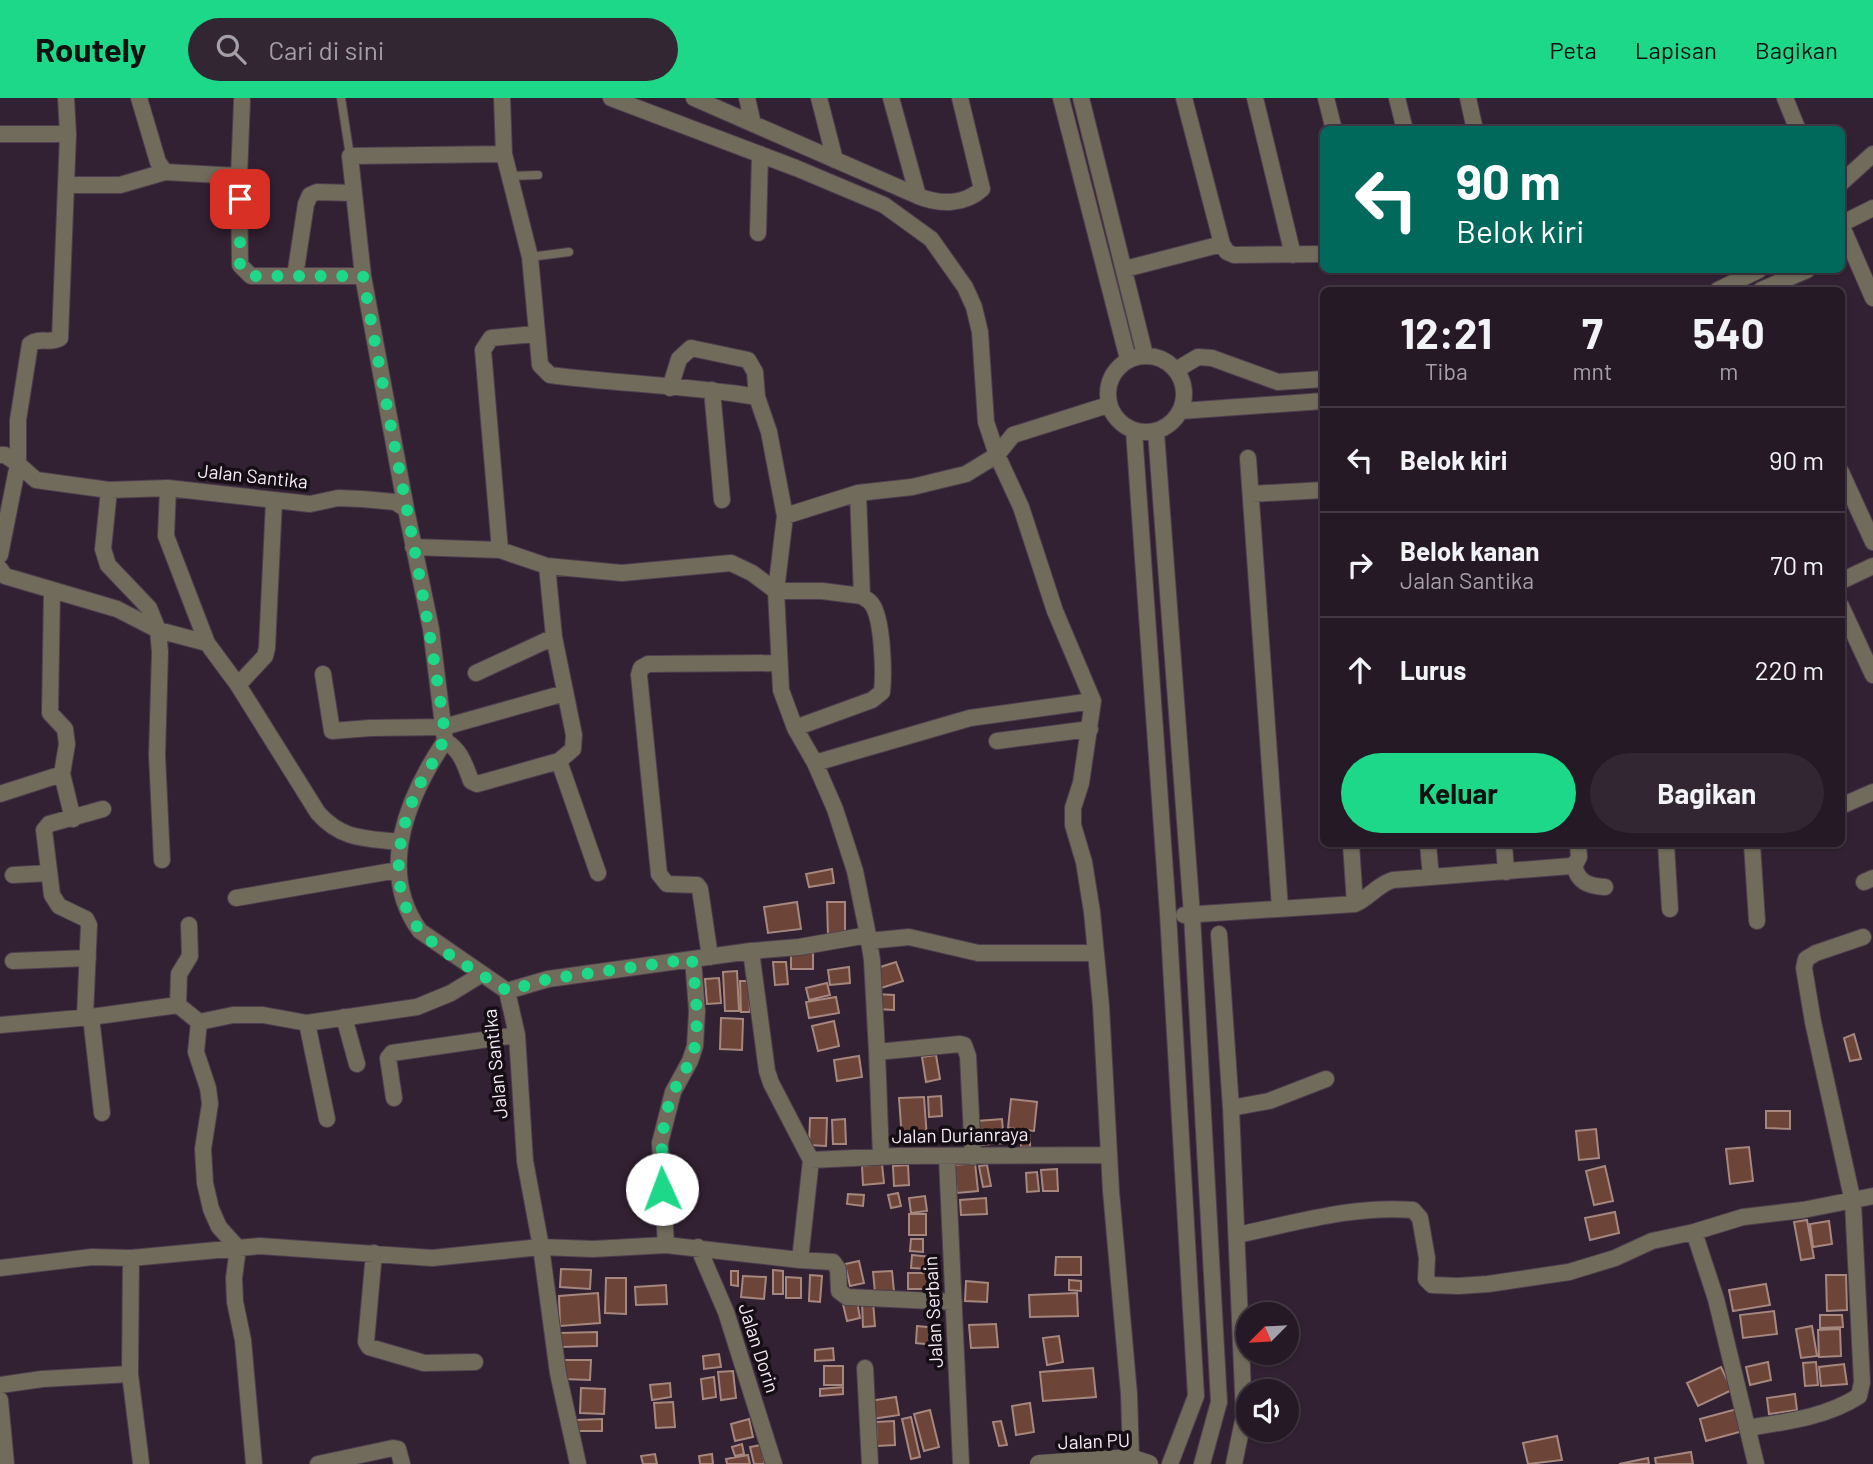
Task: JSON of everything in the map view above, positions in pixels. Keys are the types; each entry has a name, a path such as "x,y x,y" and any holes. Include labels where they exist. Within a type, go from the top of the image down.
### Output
{"street":[{"path":"0,555 18,464 18,420 30,344 60,338 68,134 66,98"},
{"path":"139,98 158,162 165,172"},
{"path":"502,98 504,154 530,257 535,334 540,365 550,375 712,390 757,397"},
{"path":"611,98 760,154 884,205 931,239 950,262 965,287 980,332 986,422 1021,507 1055,611 1093,701 1081,783 1073,808 1073,825 1084,862 1096,953 1119,1299 1129,1394 1131,1458"},
{"path":"694,98 933,202 962,201 974,197 982,189 960,98"},
{"path":"747,98 753,124"},
{"path":"819,98 835,160"},
{"path":"891,98 918,196"},
{"path":"1061,98 1128,359"},
{"path":"1081,98 1145,355"},
{"path":"1184,98 1222,244 1227,252 1234,255 1320,254"},
{"path":"1255,98 1293,255"},
{"path":"1326,98 1333,126"},
{"path":"1397,98 1404,126"},
{"path":"1468,98 1474,126"},
{"path":"1785,98 1796,126"},
{"path":"242,101 240,265 251,276 363,276"},
{"path":"0,134 68,134"},
{"path":"504,154 350,156 363,276 413,547 431,629 445,734 461,755 471,781 477,784 559,761 573,749 574,735 554,637 547,566"},
{"path":"758,233 760,154"},
{"path":"1845,179 1873,154"},
{"path":"66,185 120,185 165,172 239,176"},
{"path":"296,275 306,204 310,195 317,192 353,193"},
{"path":"1845,224 1873,208"},
{"path":"1125,269 1222,244"},
{"path":"1846,252 1873,298"},
{"path":"1724,287 1753,273"},
{"path":"1768,287 1800,273"},
{"path":"500,550 483,351 491,338 535,334"},
{"path":"670,388 679,359 691,348 748,360 755,372 757,397 769,432 785,516 776,591 781,690 795,727 835,809 851,858 872,960 881,1157"},
{"path":"1145,355 1163,359 1176,370 1184,390 1181,411 1171,424 1156,432 1134,431 1118,421 1108,405 1107,387 1115,370 1128,359 1145,355"},
{"path":"1176,370 1198,357 1212,358 1278,382 1320,379"},
{"path":"712,390 722,500"},
{"path":"1181,411 1320,401"},
{"path":"785,516 858,493 912,487 967,474 998,455 1013,435 1108,405"},
{"path":"1134,431 1168,914 1196,1396 1170,1464"},
{"path":"1156,432 1192,915 1219,1402 1202,1464"},
{"name":"Jalan Santika","path":"0,455 5,455 18,464 36,480 109,490 168,488 310,504 338,498 362,499 395,502 406,509"},
{"path":"1248,458 1280,908"},
{"path":"1845,480 1873,542"},
{"path":"168,488 166,536 207,643 238,685 318,813 331,828 350,835 399,842"},
{"path":"109,490 103,549 108,565 149,608 158,630 158,755 162,860"},
{"path":"1251,495 1320,491"},
{"path":"858,493 862,596"},
{"path":"238,685 265,656 267,648 274,501"},
{"path":"413,547 500,550 547,566 622,573 731,563 752,573 776,591 822,591 862,596 872,603 877,617 884,678 882,692 872,700 795,727"},
{"path":"1845,579 1873,566"},
{"path":"0,569 5,576 117,609 158,630 207,643"},
{"path":"52,590 50,713 65,729 62,774 73,819"},
{"path":"1845,615 1873,675"},
{"path":"476,673 554,637"},
{"path":"710,957 700,889 697,885 667,884 659,874 639,675 641,668 648,664 779,663"},
{"path":"323,674 332,731 370,728 445,734 565,693"},
{"path":"814,763 970,718 1093,701"},
{"path":"998,741 1090,729"},
{"name":"Jalan Santika","path":"445,734 416,792 399,842 398,870 402,898 420,931 507,991 517,1035 525,1161 541,1247 558,1373 578,1464"},
{"path":"559,761 598,873"},
{"path":"0,794 62,774"},
{"path":"1845,804 1873,792"},
{"path":"102,1113 88,1016 89,925 86,919 59,906 52,895 44,830 49,824 103,808"},
{"path":"1351,847 1355,904"},
{"path":"1428,847 1431,877"},
{"path":"1504,847 1506,872"},
{"path":"1168,914 1192,915 1355,904 1388,881 1574,864 1579,858 1578,847"},
{"path":"1666,847 1670,909"},
{"path":"1752,847 1757,921"},
{"path":"1574,864 1576,874 1587,885 1605,887"},
{"path":"236,898 398,870"},
{"path":"13,875 49,873"},
{"path":"178,1006 179,974 190,956 189,925"},
{"path":"1219,934 1231,1108 1244,1416 1234,1464"},
{"path":"507,991 548,979 868,938 909,936 978,953 1096,953"},
{"path":"1747,1428 1794,1420 1846,1404 1859,1396 1862,1382 1853,1202 1813,1022 1804,968 1806,959 1816,953 1863,937"},
{"path":"751,951 767,1071 811,1160 800,1260"},
{"path":"13,961 88,958"},
{"path":"666,1245 660,1143 673,1092 695,1046 697,1011 692,959"},
{"path":"0,1025 178,1006 199,1022 233,1015 263,1015 307,1023 417,1007 452,993 482,974"},
{"path":"344,1017 357,1064"},
{"path":"199,1022 196,1052 208,1088 210,1104 203,1149 205,1183 211,1209 219,1227 238,1248 234,1278 235,1302 243,1340 254,1464"},
{"path":"307,1023 327,1119"},
{"path":"394,1098 388,1058 393,1053 517,1035"},
{"path":"877,1052 964,1045 970,1070 973,1157"},
{"path":"1231,1108 1269,1101 1326,1079"},
{"name":"Jalan Durianraya","path":"811,1160 1109,1155"},
{"name":"Jalan Serbain","path":"947,1158 961,1464"},
{"path":"1237,1235 1320,1215 1413,1210 1420,1218 1427,1258 1426,1279 1432,1285 1440,1287 1488,1284 1569,1272 1615,1258 1651,1241 1694,1232 1743,1217 1853,1202 1873,1196"},
{"path":"1694,1232 1716,1299 1756,1464"},
{"path":"0,1268 92,1257 131,1258 260,1246 432,1258 541,1247 593,1249 666,1245 833,1262 836,1264 839,1291 847,1297 954,1302"},
{"name":"Jalan Dorin","path":"698,1247 726,1311 774,1464"},
{"path":"374,1253 366,1342 369,1347 424,1363 475,1363"},
{"path":"131,1258 130,1374 140,1464"},
{"path":"865,1368 870,1464"},
{"path":"0,1385 42,1379 130,1374"},
{"path":"0,1400 6,1464"},
{"path":"318,1464 393,1448 398,1449 402,1464"},
{"name":"Jalan PU","path":"1049,1464 1131,1458 1149,1464"}],"lane":[{"path":"341,98 350,156"},
{"path":"511,176 538,175"},
{"path":"530,257 569,252"}],"building":[{"path":"832,869 834,883 809,887 806,874"},
{"path":"797,902 801,929 768,933 764,907"},
{"path":"827,902 845,902 845,935 828,935"},
{"path":"791,953 813,953 813,969 791,969"},
{"path":"773,962 786,962 788,984 775,985"},
{"path":"896,962 903,981 881,988 874,969"},
{"path":"849,967 850,983 830,985 828,970"},
{"path":"737,971 739,1011 725,1011 723,972"},
{"path":"719,978 721,1003 707,1004 705,979"},
{"path":"740,981 749,981 750,1012 741,1012"},
{"path":"827,983 830,995 809,1000 806,988"},
{"path":"876,994 894,995 894,1010 876,1009"},
{"path":"836,997 839,1013 809,1018 806,1002"},
{"path":"721,1018 743,1019 742,1050 720,1049"},
{"path":"834,1021 839,1046 818,1051 812,1026"},
{"path":"1854,1034 1861,1059 1850,1061 1844,1038"},
{"path":"936,1055 940,1079 926,1082 922,1057"},
{"path":"859,1056 862,1077 837,1081 834,1060"},
{"path":"941,1096 942,1116 929,1117 928,1097"},
{"path":"924,1097 927,1138 902,1140 899,1098"},
{"path":"1011,1099 1037,1102 1034,1131 1008,1128"},
{"path":"1766,1111 1790,1111 1790,1129 1766,1128"},
{"path":"810,1118 827,1118 826,1146 809,1145"},
{"path":"845,1119 846,1144 833,1144 832,1120"},
{"path":"1002,1119 1004,1143 979,1145 977,1121"},
{"path":"1596,1129 1599,1158 1579,1160 1576,1131"},
{"path":"1021,1135 1030,1135 1030,1147 1021,1147"},
{"path":"1749,1147 1753,1181 1730,1184 1726,1149"},
{"path":"975,1163 978,1191 957,1193 954,1165"},
{"path":"882,1164 884,1183 863,1185 862,1166"},
{"path":"908,1165 909,1185 894,1186 893,1166"},
{"path":"987,1165 991,1186 983,1187 979,1166"},
{"path":"1605,1166 1613,1201 1594,1205 1586,1171"},
{"path":"1057,1169 1058,1191 1043,1191 1041,1170"},
{"path":"1037,1172 1039,1191 1027,1192 1026,1173"},
{"path":"898,1193 901,1206 891,1208 888,1195"},
{"path":"848,1194 864,1195 863,1206 847,1204"},
{"path":"925,1196 927,1211 911,1213 909,1198"},
{"path":"986,1198 987,1214 961,1215 960,1200"},
{"path":"1615,1212 1619,1233 1590,1240 1585,1218"},
{"path":"909,1214 926,1214 926,1235 909,1235"},
{"path":"1807,1220 1814,1258 1801,1260 1794,1222"},
{"path":"1829,1221 1832,1244 1813,1247 1810,1224"},
{"path":"911,1239 923,1239 923,1252 910,1251"},
{"path":"912,1255 931,1257 930,1269 911,1268"},
{"path":"1056,1257 1081,1257 1081,1275 1055,1275"},
{"path":"859,1261 864,1283 850,1286 845,1264"},
{"path":"561,1269 591,1270 590,1289 560,1287"},
{"path":"773,1270 783,1271 783,1294 773,1294"},
{"path":"731,1271 738,1271 738,1286 731,1285"},
{"path":"892,1271 894,1291 875,1292 873,1272"},
{"path":"908,1273 930,1273 930,1289 908,1289"},
{"path":"810,1275 822,1276 820,1302 809,1301"},
{"path":"1826,1275 1846,1275 1847,1310 1827,1311"},
{"path":"743,1276 766,1277 764,1299 741,1297"},
{"path":"786,1277 801,1278 801,1298 786,1298"},
{"path":"606,1278 626,1278 626,1314 605,1313"},
{"path":"1069,1280 1081,1281 1081,1291 1069,1290"},
{"path":"966,1281 988,1283 987,1302 965,1301"},
{"path":"1766,1284 1770,1305 1733,1311 1729,1290"},
{"path":"666,1285 667,1304 636,1305 635,1287"},
{"path":"598,1293 600,1323 560,1326 559,1296"},
{"path":"1077,1293 1078,1316 1030,1317 1029,1295"},
{"path":"857,1301 860,1318 847,1321 843,1304"},
{"path":"862,1302 873,1302 875,1326 863,1327"},
{"path":"1774,1311 1777,1334 1743,1338 1740,1315"},
{"path":"1820,1315 1842,1315 1843,1327 1820,1328"},
{"path":"996,1324 998,1347 971,1348 969,1325"},
{"path":"917,1326 937,1328 934,1345 916,1343"},
{"path":"1812,1326 1817,1356 1801,1358 1796,1329"},
{"path":"1840,1329 1841,1356 1819,1357 1818,1330"},
{"path":"597,1332 597,1346 560,1347 559,1333"},
{"path":"1059,1336 1063,1362 1047,1365 1043,1338"},
{"path":"833,1348 834,1360 815,1361 815,1350"},
{"path":"719,1354 721,1367 704,1369 703,1356"},
{"path":"563,1360 591,1360 590,1380 563,1379"},
{"path":"1768,1362 1771,1380 1750,1385 1746,1367"},
{"path":"1816,1362 1818,1385 1805,1386 1803,1363"},
{"path":"1844,1364 1847,1384 1821,1386 1819,1367"},
{"path":"824,1366 843,1366 843,1385 824,1385"},
{"path":"1721,1367 1732,1390 1698,1406 1687,1383"},
{"path":"1093,1368 1096,1397 1043,1401 1040,1372"},
{"path":"733,1371 736,1398 721,1400 718,1372"},
{"path":"714,1377 716,1397 703,1399 701,1379"},
{"path":"670,1383 671,1397 652,1400 650,1385"},
{"path":"843,1387 843,1394 820,1396 820,1389"},
{"path":"581,1388 605,1389 604,1414 580,1413"},
{"path":"1795,1394 1797,1410 1769,1414 1767,1398"},
{"path":"896,1397 899,1415 872,1419 869,1401"},
{"path":"673,1402 675,1427 656,1428 654,1403"},
{"path":"1030,1403 1034,1432 1016,1435 1012,1406"},
{"path":"1737,1409 1743,1431 1706,1441 1700,1419"},
{"path":"930,1410 939,1447 924,1451 914,1414"},
{"path":"911,1417 920,1457 911,1459 902,1419"},
{"path":"602,1419 602,1431 576,1431 576,1420"},
{"path":"749,1419 753,1437 735,1441 731,1424"},
{"path":"894,1421 895,1445 877,1446 876,1422"},
{"path":"1001,1421 1007,1445 999,1446 993,1422"},
{"path":"1557,1436 1562,1460 1528,1464 1523,1443"},
{"path":"742,1444 744,1454 735,1456 732,1447"},
{"path":"761,1445 765,1464 754,1464 750,1447"},
{"path":"1691,1452 1693,1464 1656,1464 1655,1458"},
{"path":"655,1454 657,1464 643,1464 641,1456"},
{"path":"712,1454 713,1464 700,1464 699,1456"},
{"path":"748,1455 750,1464 727,1464 726,1459"},
{"path":"1648,1458 1649,1464 1619,1464"}],"route":[{"path":"240,199 240,265 246,273 251,276 363,276 387,417 431,629 445,741 430,763 416,792 399,842 398,870 402,898 420,931 507,991 548,979 692,959 697,1011 695,1046 673,1092 665,1117 660,1143 662,1189"}]}
